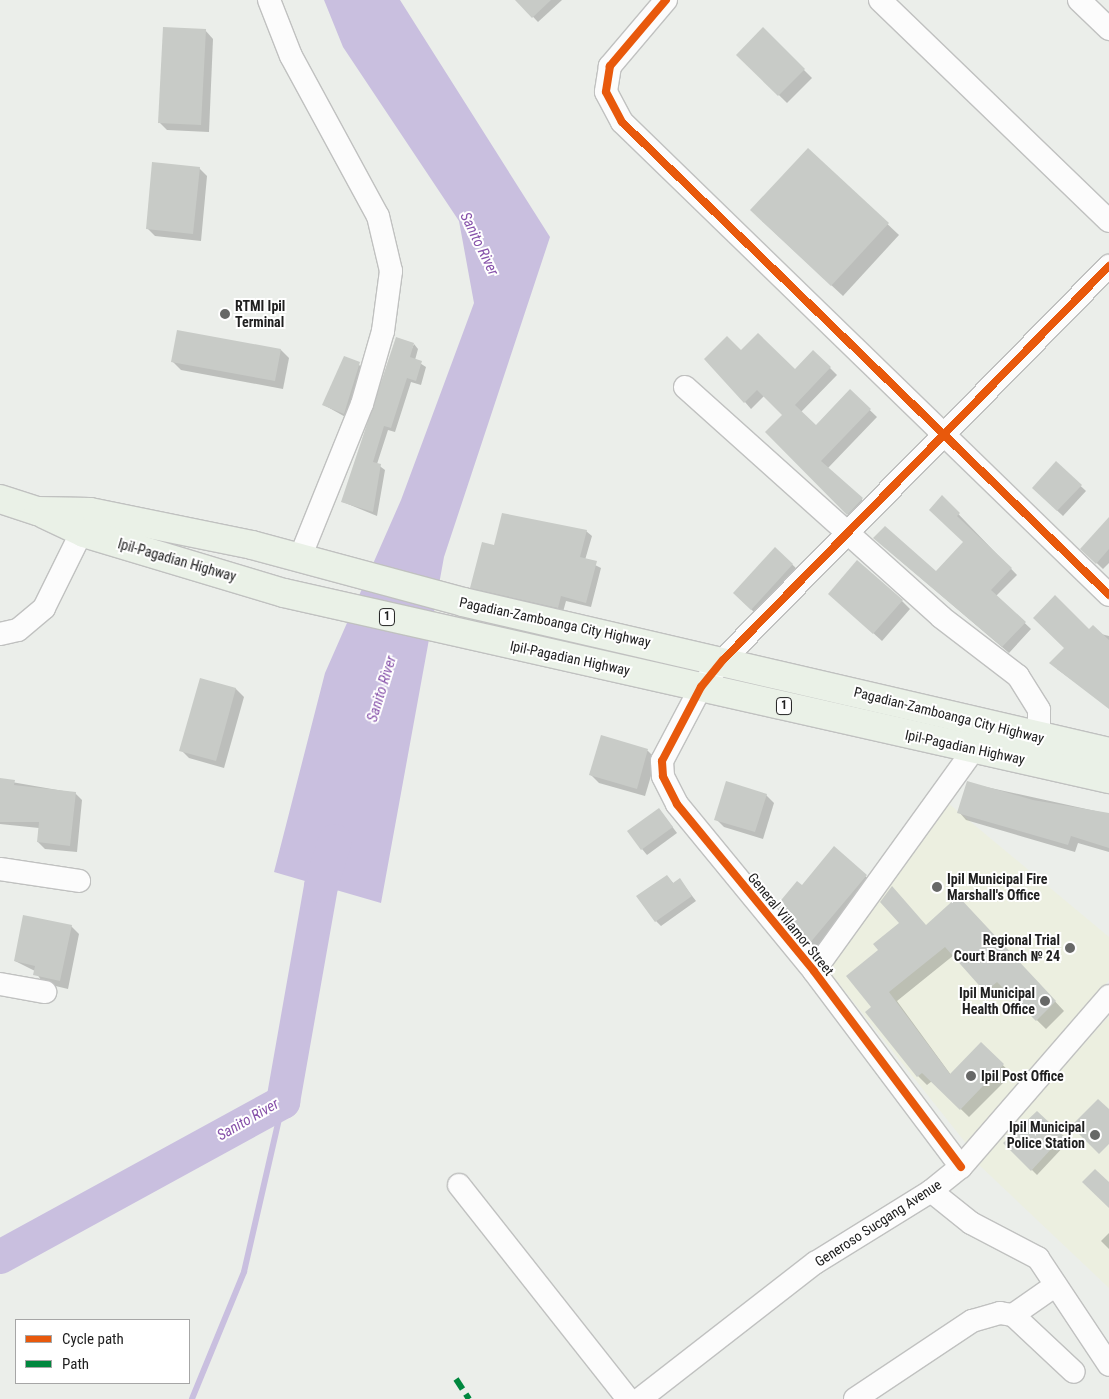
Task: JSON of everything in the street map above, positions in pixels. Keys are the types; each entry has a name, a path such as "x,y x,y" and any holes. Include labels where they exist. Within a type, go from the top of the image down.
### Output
{"main road":[{"name":"Ipil-Pagadian Highway","path":"0,499 87,523 314,599 459,635 1109,779"},
{"name":"Pagadian-Zamboanga City Highway","path":"87,523 252,546 325,568 463,602 723,660 1109,752"}],"street":[{"path":"269,0 291,56 378,216 391,271 383,331 362,404 299,560"},
{"path":"666,0 610,66 606,92 612,107 636,137 946,432 1109,595"},
{"path":"880,0 1109,221"},
{"path":"1079,0 1109,29"},
{"name":"General Villamor Street","path":"961,1167 814,971 669,792 662,760 701,688 723,660 1109,266"},
{"path":"685,387 849,532 941,617 1018,676 1039,710 1039,736"},
{"path":"0,634 18,630 44,608 87,523"},
{"path":"814,971 991,725"},
{"path":"0,869 79,881"},
{"path":"0,984 45,992"},
{"name":"Generoso Sucgang Avenue","path":"640,1399 815,1263 931,1191 961,1167 1109,996"},
{"path":"460,1185 628,1399"},
{"path":"931,1191 984,1232 1027,1249 1056,1286 1109,1365"},
{"path":"856,1399 972,1321 986,1315 1013,1315 1056,1286"},
{"path":"1013,1315 1074,1372"}],"shaded area":[{"path":"948,803 1109,937 1109,980 969,1147 824,965"},
{"path":"1109,1016 1109,1288 977,1163"}],"water":[{"path":"324,0 400,0 550,237 444,557 381,903 274,872 325,673 401,500 474,303 459,221 343,47"}],"building":[{"path":"515,0 551,0 532,18"},
{"path":"163,27 206,29 201,125 158,123"},
{"path":"763,27 805,69 778,96 736,55"},
{"path":"808,148 889,223 831,286 750,210"},
{"path":"152,162 200,167 193,234 146,229"},
{"path":"177,330 281,349 275,381 171,362"},
{"path":"758,333 795,369 813,350 831,367 795,405 816,425 850,389 871,409 821,461 863,498 847,515 765,432 782,415 757,390 744,403 704,359 727,336 741,350"},
{"path":"396,337 414,343 410,357 422,361 416,381 407,378 391,428 384,426 373,462 381,464 373,512 341,502"},
{"path":"344,356 360,362 344,414 322,405"},
{"path":"1056,461 1082,485 1057,511 1032,488"},
{"path":"942,495 960,513 957,516 1012,568 991,590 1026,622 1002,647 873,538 885,526 936,571 963,542 929,510"},
{"path":"502,513 587,530 580,557 597,561 586,603 561,596 558,608 470,588 482,542 494,545"},
{"path":"1109,517 1109,549 1096,564 1080,549"},
{"path":"775,547 793,564 751,610 733,593"},
{"path":"857,560 903,600 873,634 828,594"},
{"path":"1055,595 1089,629 1093,625 1109,640 1109,709 1049,663 1064,648 1033,618"},
{"path":"200,678 236,688 216,761 179,751"},
{"path":"601,735 648,749 637,789 589,775"},
{"path":"0,778 15,780 14,785 76,792 70,846 37,842 39,822 0,822"},
{"path":"726,781 767,794 755,832 714,820"},
{"path":"967,781 1033,800 1109,813 1109,848 1071,836 1068,845 957,813"},
{"path":"659,808 673,827 641,850 627,831"},
{"path":"834,846 867,875 809,944 777,905 797,881 802,885"},
{"path":"667,875 673,883 680,878 692,896 655,922 636,896"},
{"path":"892,886 926,925 958,896 1056,1001 1036,1021 997,982 985,992 945,947 889,992 950,1074 981,1042 1004,1064 960,1110 922,1073 917,1077 865,1012 871,1007 846,976 878,950 873,944 899,923 880,902"},
{"path":"23,915 72,925 60,981 33,975 35,966 14,961"},
{"name":"Ipil Municipal Police Station","path":"1098,1099 1109,1109 1109,1144 1099,1154 1071,1126"},
{"path":"1037,1111 1068,1140 1057,1151 1053,1147 1031,1171 1003,1143"},
{"path":"1095,1169 1109,1182 1109,1208 1082,1182"}],"waterway":[{"name":"Sanito River","path":"0,1257 283,1102 321,886 335,841"},
{"path":"192,1399 244,1272 283,1102"}],"marked path":[{"path":"456,1379 469,1399"}],"cycle path":[{"path":"666,0 610,66 606,92 622,122 1109,595"},
{"path":"961,1167 814,971 677,804 663,776 662,761 701,687 723,660 1109,266"}],"place":[{"name":"RTMI Ipil Terminal","path":"225,314"},
{"name":"Ipil Municipal Fire Marshall's Office","path":"937,887"},
{"name":"Regional Trial Court Branch № 24","path":"1070,948"},
{"name":"Ipil Municipal Health Office","path":"1045,1001"},
{"name":"Ipil Post Office","path":"971,1076"},
{"name":"Ipil Municipal Police Station","path":"1095,1135"}]}
